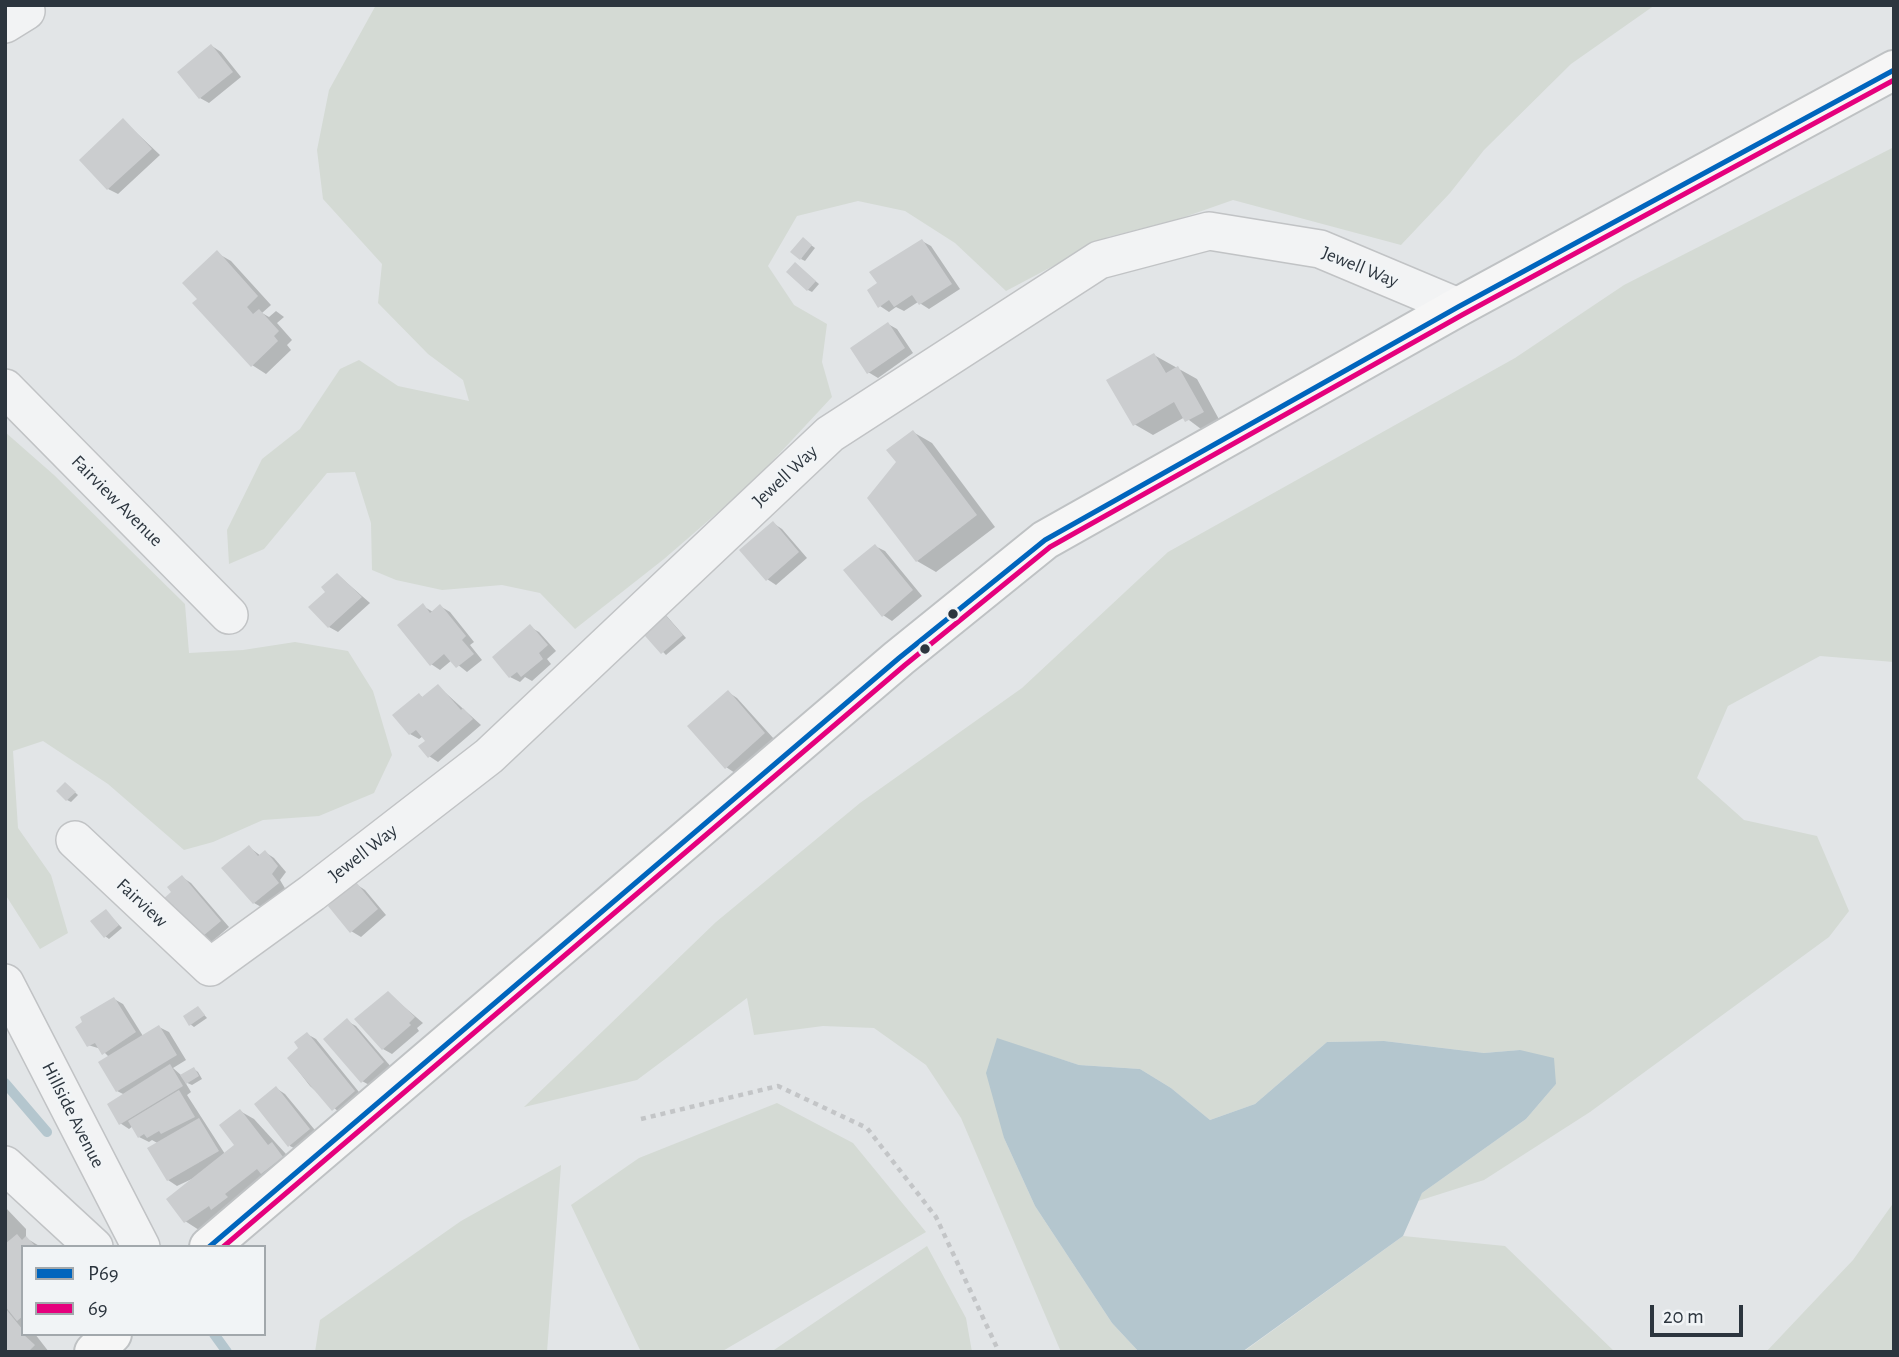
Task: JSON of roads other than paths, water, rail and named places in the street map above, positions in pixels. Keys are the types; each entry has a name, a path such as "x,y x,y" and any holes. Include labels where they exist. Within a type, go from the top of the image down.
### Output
{"main road":[{"path":"211,1245 900,658 1045,540 1458,307 1894,70"},
{"path":"94,1352 110,1336"}],"street":[{"name":"Jewell Way","path":"210,967 312,893 489,756 830,434 1100,260 1209,231 1320,249 1458,307"},
{"name":"Fairview Avenue","path":"5,388 229,615"},
{"name":"Fairview","path":"75,840 210,967"},
{"name":"Hillside Avenue","path":"5,983 140,1245"},
{"path":"5,1165 92,1245"}],"waterway":[{"path":"5,1083 47,1132"},
{"path":"215,1336 227,1352"}]}
